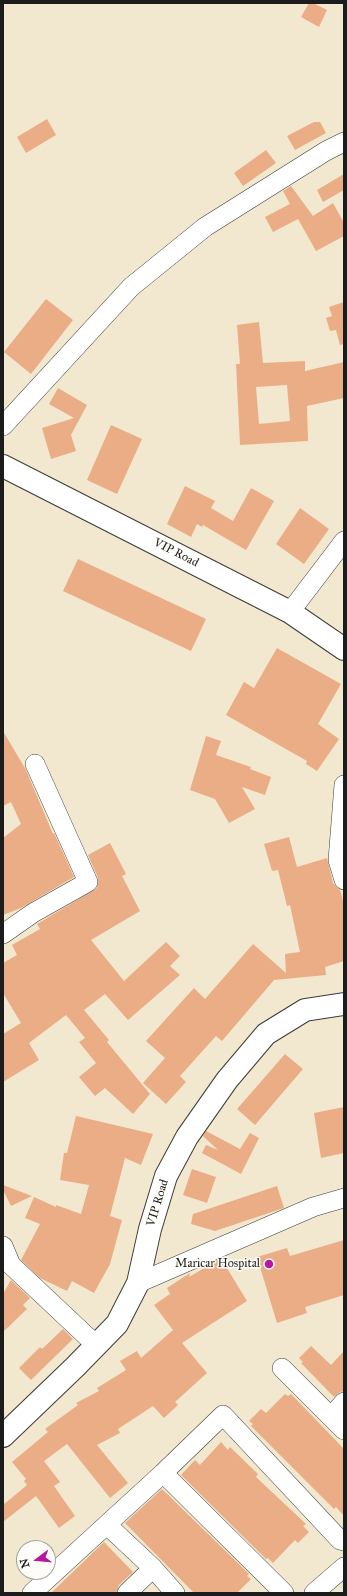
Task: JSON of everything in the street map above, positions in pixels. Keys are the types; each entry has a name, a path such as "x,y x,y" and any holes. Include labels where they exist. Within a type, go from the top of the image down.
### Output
{"main road":[{"name":"VIP Road","path":"3,466 290,612 344,649"},
{"name":"VIP Road","path":"3,1436 117,1324 138,1283 150,1229 166,1176 187,1137 227,1080 266,1034 305,1010 344,1004"}],"street":[{"path":"3,426 131,287 205,227 326,151 344,142"},
{"path":"290,612 344,541"},
{"path":"3,934 33,913 88,882 35,764"},
{"path":"344,785 341,860 344,880"},
{"path":"138,1283 313,1207 344,1198"},
{"path":"3,1246 11,1265 96,1346"},
{"path":"282,1368 338,1423 344,1402"},
{"path":"32,1593 163,1473 223,1415 340,1540 344,1541"},
{"path":"163,1473 284,1593"},
{"path":"107,1525 153,1568 168,1591"},
{"path":"314,1593 344,1567"},
{"path":"127,1593 153,1568"}],"building":[{"path":"309,3 313,3 327,10 319,27 301,17"},
{"path":"47,119 56,135 26,153 17,137"},
{"path":"314,122 320,122 326,133 295,150 287,136"},
{"path":"266,150 276,163 243,186 234,173"},
{"path":"344,174 344,190 323,202 317,190"},
{"path":"291,186 313,216 333,203 344,223 344,236 316,251 298,219 273,232 265,217 290,204 283,191"},
{"path":"46,299 73,320 31,374 4,352"},
{"path":"344,302 344,344 340,345 336,330 330,331 326,318 332,316 329,307"},
{"path":"259,322 263,363 305,361 305,371 344,362 344,398 307,406 308,441 240,445 236,364 240,364 237,325","holes":["287,385 290,421 259,424 256,387"]},
{"path":"58,388 87,405 71,435 76,451 51,459 42,428 74,418 49,404"},
{"path":"111,425 142,439 117,494 87,480"},
{"path":"185,486 215,501 211,508 233,521 251,488 274,501 246,550 203,525 202,527 197,524 191,537 167,524"},
{"path":"300,508 329,529 304,564 276,544"},
{"path":"78,559 206,619 191,651 63,591"},
{"path":"277,648 341,684 318,724 339,739 317,771 306,764 307,761 226,715 244,682 254,688"},
{"path":"3,731 26,770 53,834 54,833 74,877 21,908 3,915 3,838 21,824 11,802 3,806"},
{"path":"206,736 221,741 216,755 251,767 250,769 271,777 265,795 242,787 255,809 229,823 215,799 190,790"},
{"path":"289,837 297,867 327,858 333,883 340,890 344,904 344,961 325,967 326,975 274,980 222,1041 216,1036 180,1076 186,1082 166,1104 143,1083 165,1058 146,1041 194,988 205,999 253,944 286,973 285,954 300,952 290,905 287,906 278,870 272,871 264,844"},
{"path":"110,843 126,874 122,876 140,911 91,940 124,981 166,942 180,956 170,966 180,975 128,1020 105,994 84,1010 109,1040 107,1042 150,1094 133,1114 105,1088 95,1096 79,1077 96,1063 79,1042 85,1038 66,1015 29,1043 39,1060 3,1082 3,1034 21,1023 3,993 3,963 17,955 12,945 40,929 37,924 97,888 98,878 88,855"},
{"path":"285,1054 303,1069 255,1125 237,1109"},
{"path":"344,1107 344,1153 321,1158 314,1113"},
{"path":"76,1116 153,1134 141,1165 125,1158 110,1216 122,1220 110,1264 94,1293 72,1281 67,1291 40,1278 21,1260 40,1224 25,1218 34,1197 56,1207 56,1205 81,1214 89,1185 60,1180 64,1153 67,1153"},
{"path":"206,1131 240,1149 250,1133 259,1138 241,1174 202,1153 206,1145 218,1150 203,1136"},
{"path":"192,1169 216,1177 207,1203 183,1195"},
{"path":"3,1185 32,1196 11,1206 3,1190"},
{"path":"277,1186 284,1208 215,1231 191,1224 193,1214"},
{"path":"344,1240 344,1295 305,1307 307,1313 277,1323 257,1257 287,1248 290,1256"},
{"path":"218,1260 222,1260 247,1301 182,1343 207,1373 175,1402 178,1405 164,1418 153,1406 118,1429 120,1433 97,1445 128,1483 110,1498 67,1444 44,1461 60,1482 54,1486 75,1516 59,1528 36,1496 3,1522 3,1505 27,1485 24,1481 26,1479 12,1462 48,1432 45,1429 78,1405 76,1403 99,1391 97,1388 126,1370 120,1361 137,1351 141,1358 173,1330 154,1305 170,1294 167,1288 190,1273 189,1277"},
{"path":"11,1280 30,1298 23,1305 27,1309 3,1332 3,1294"},
{"path":"63,1329 73,1339 31,1380 19,1368 40,1347 42,1349"},
{"path":"311,1346 331,1365 344,1351 344,1391 340,1392 334,1397 301,1363 303,1362 299,1358"},
{"path":"285,1394 288,1396 291,1394 344,1449 344,1516 336,1507 334,1509 251,1426 253,1424 249,1421 261,1409 266,1413"},
{"path":"221,1442 228,1450 230,1447 258,1474 256,1477 306,1524 303,1526 309,1532 298,1543 295,1540 273,1563 268,1558 266,1559 181,1475 195,1460 200,1465"},
{"path":"162,1489 249,1574 247,1576 251,1579 237,1593 194,1593 125,1523"},
{"path":"104,1542 133,1572 119,1585 116,1593 51,1593"}],"place":[{"name":"Maricar Hospital","path":"269,1264"}]}
